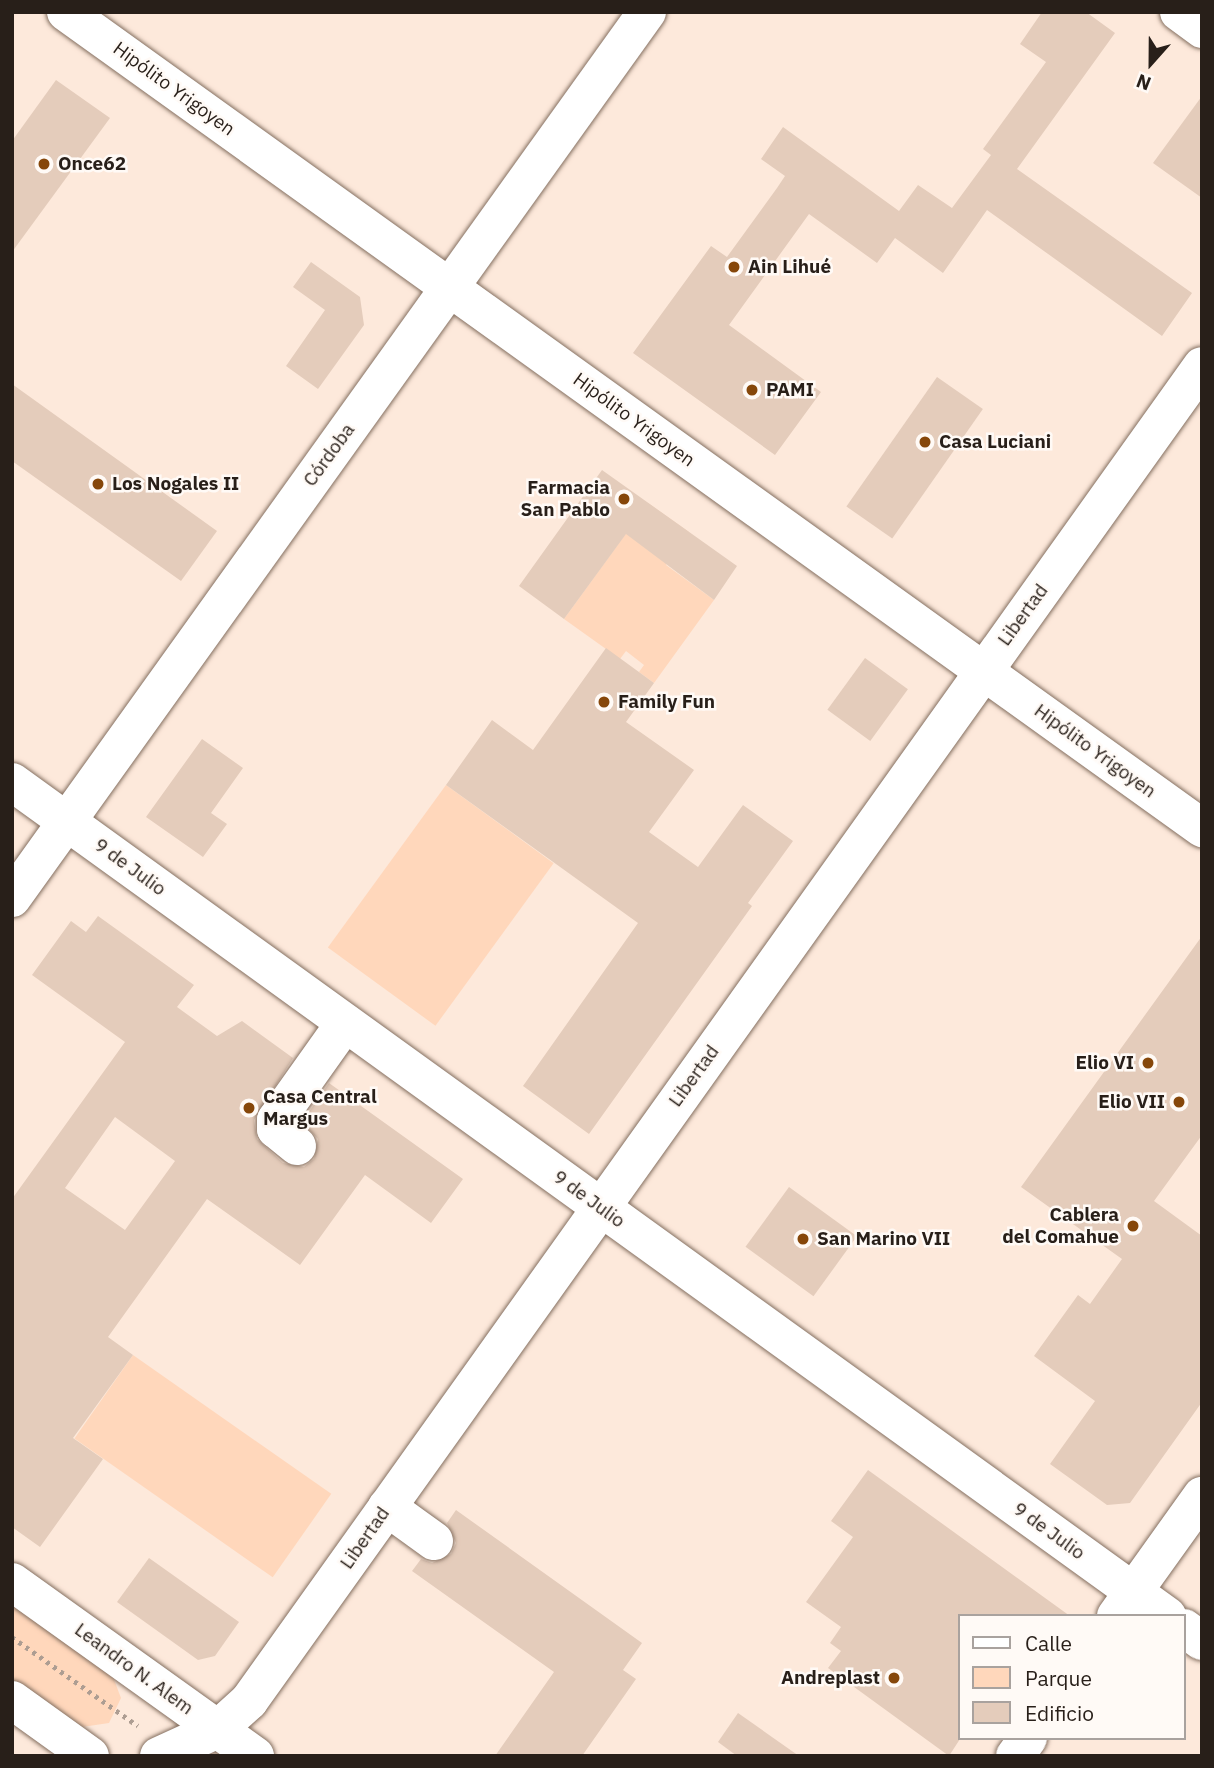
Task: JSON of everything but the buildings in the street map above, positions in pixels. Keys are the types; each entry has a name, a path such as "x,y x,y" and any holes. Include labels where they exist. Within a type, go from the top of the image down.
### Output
{"street":[{"name":"Hipólito Yrigoyen","path":"66,12 1202,828"},
{"name":"Córdoba","path":"12,898 647,12"},
{"path":"1179,12 1202,29"},
{"name":"Libertad","path":"159,1756 218,1729 249,1700 1202,366"},
{"name":"9 de Julio","path":"12,782 600,1207 1125,1604 1160,1614"},
{"path":"297,1146 276,1129 276,1120 345,1023"},
{"path":"1125,1604 1202,1496"},
{"path":"387,1507 434,1541"},
{"name":"Leandro N. Alem","path":"12,1582 255,1756"},
{"path":"1186,1629 1202,1641"},
{"path":"12,1700 90,1756"},
{"path":"1015,1756 1027,1740"}],"path":[{"path":"12,1637 118,1712"}],"green space":[{"path":"648,503 689,532 666,565 714,600 654,683 639,672 644,665 626,651 620,659 564,619"},
{"path":"446,785 554,863 435,1026 328,948"},
{"path":"133,1355 331,1494 273,1577 74,1439"},
{"path":"12,1605 113,1677 121,1698 109,1723 82,1727 12,1679"}],"place":[{"name":"Once62","path":"44,164"},
{"name":"Ain Lihué","path":"734,267"},
{"name":"PAMI","path":"752,390"},
{"name":"Casa Luciani","path":"925,442"},
{"name":"Los Nogales II","path":"98,484"},
{"name":"Farmacia San Pablo","path":"624,499"},
{"name":"Family Fun","path":"604,702"},
{"name":"Elio VI","path":"1148,1063"},
{"name":"Elio VII","path":"1179,1102"},
{"name":"Casa Central Margus","path":"249,1108"},
{"name":"Cablera del Comahue","path":"1133,1226"},
{"name":"San Marino VII","path":"803,1239"},
{"name":"Andreplast","path":"894,1678"}]}
